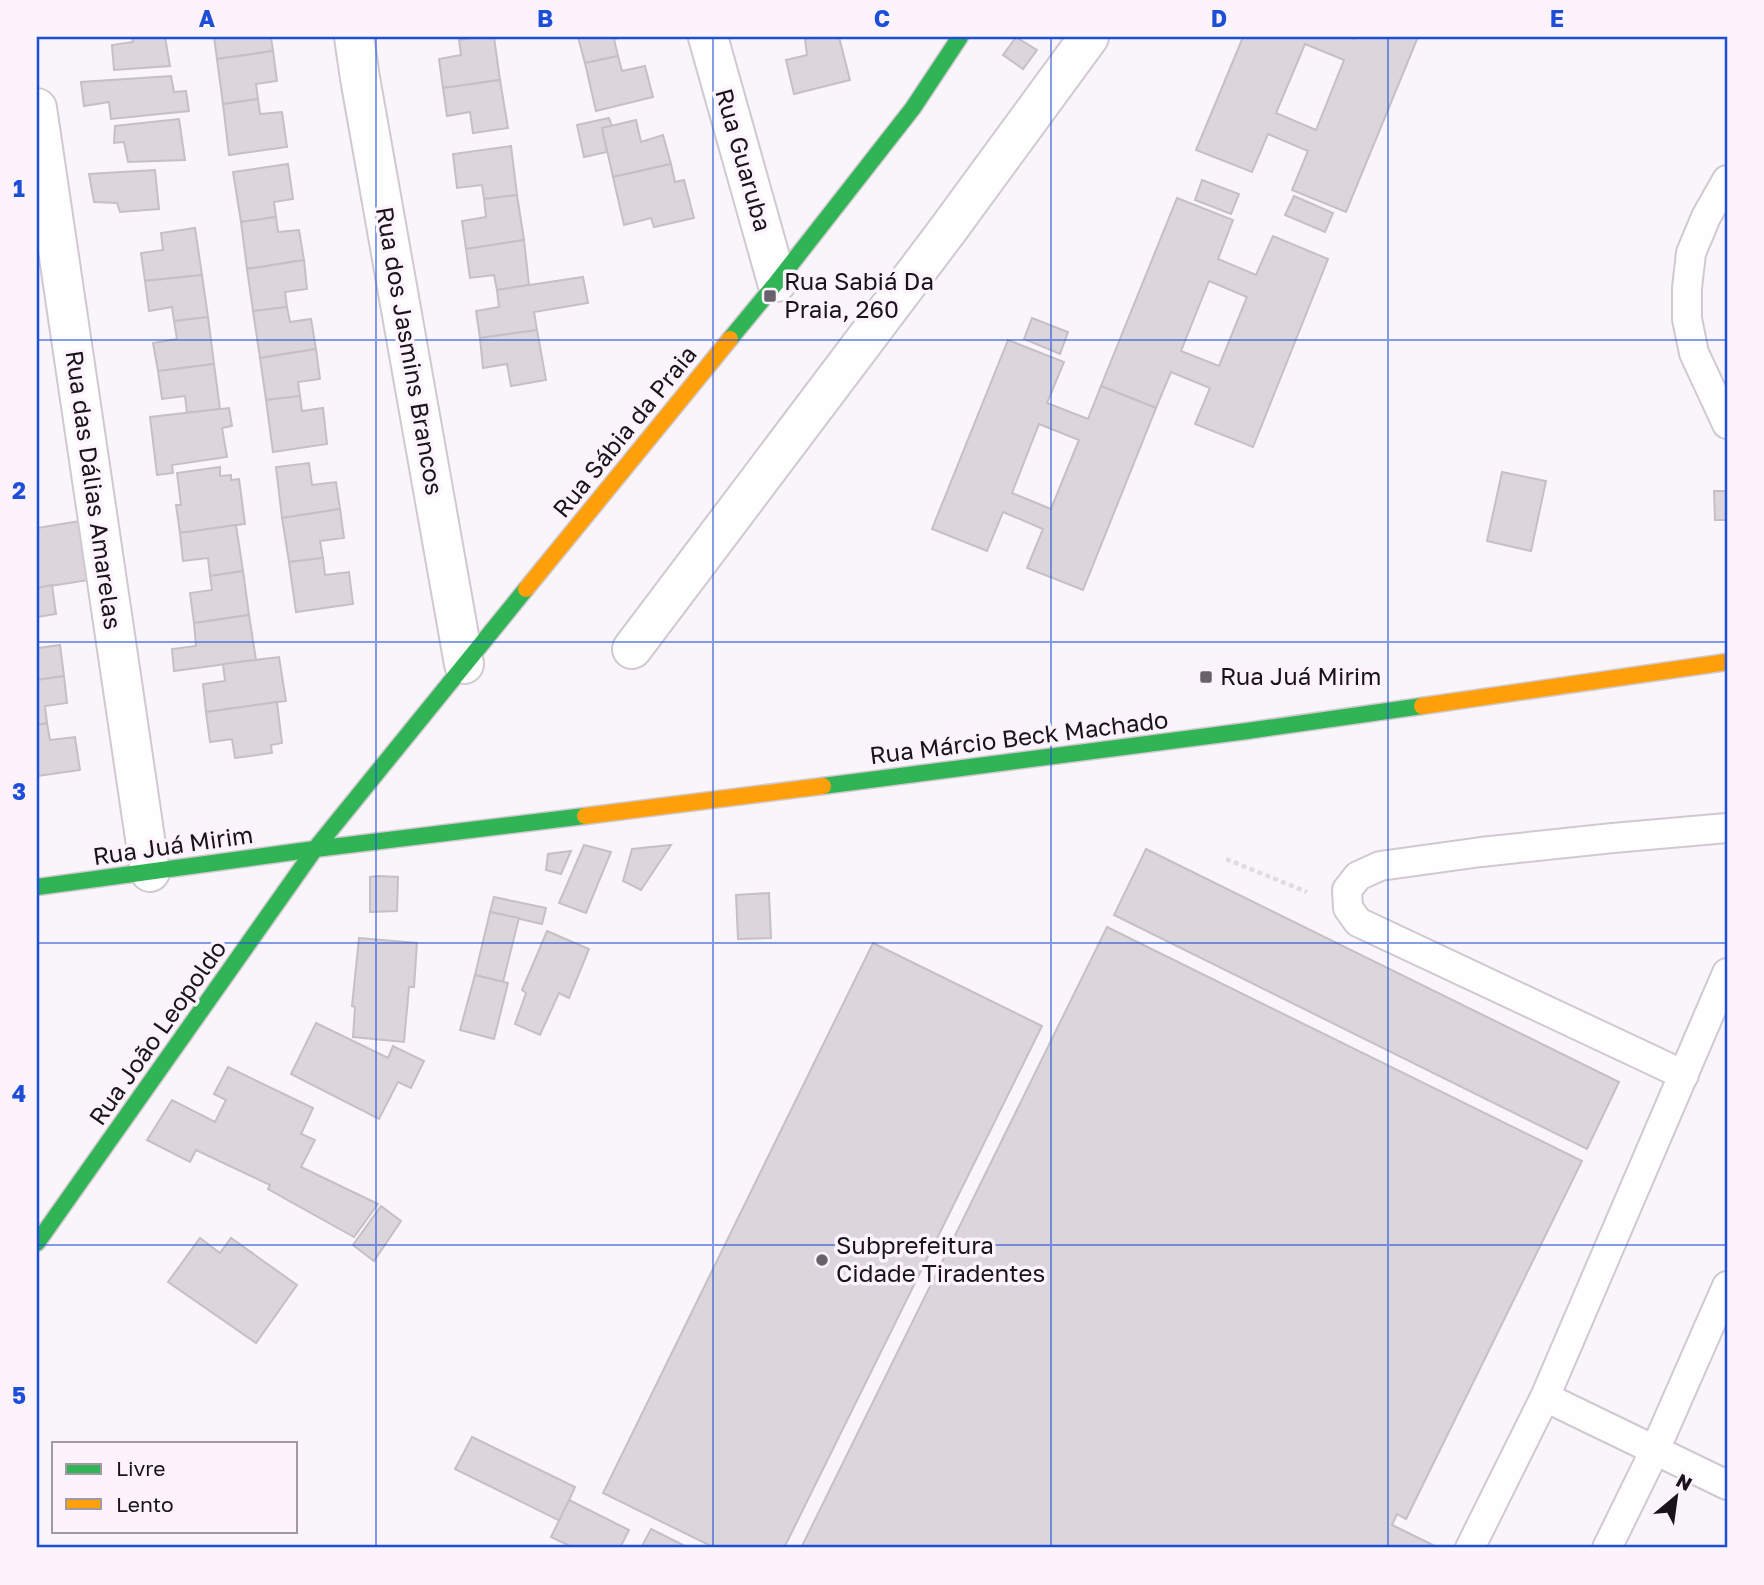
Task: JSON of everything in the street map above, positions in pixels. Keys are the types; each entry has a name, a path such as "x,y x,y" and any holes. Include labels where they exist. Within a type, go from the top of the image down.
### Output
{"street":[{"name":"Rua dos Jasmins Brancos","path":"354,37 464,664"},
{"name":"Rua Guaruba","path":"708,37 778,282"},
{"name":"Rua Sábia da Praia","path":"315,849 778,282 913,108 960,37"},
{"path":"632,649 947,231 1089,37"},
{"name":"Rua das Dálias Amarelas","path":"37,108 150,872"},
{"name":"Rua Márcio Beck Machado","path":"315,849 1247,732 1727,662"},
{"name":"Rua Juá Mirim","path":"37,887 315,849"},
{"name":"Rua João Leopoldo","path":"37,1243 315,849"}],"lane":[{"path":"1727,180 1706,217 1692,253 1687,319 1694,353 1727,424"},
{"path":"1684,1075 1358,922 1348,908 1347,890 1358,876 1380,866 1481,852 1727,828"},
{"path":"1469,1548 1545,1397 1727,973"},
{"path":"1607,1548 1655,1450 1727,1286"},
{"path":"1545,1397 1727,1485"}],"path":[{"path":"1226,859 1348,908"}],"building":[{"path":"132,37 165,37 170,66 114,70 112,45 133,42"},
{"path":"214,37 271,37 273,51 217,59"},
{"path":"494,37 500,80 443,88 439,59 461,55 459,40"},
{"path":"578,37 624,37 614,39 618,56 585,63"},
{"path":"839,37 850,80 794,94 786,60 807,55 805,39"},
{"path":"1016,37 1037,50 1023,69 1003,55"},
{"path":"1243,37 1418,37 1346,212 1292,190 1308,151 1268,134 1252,172 1196,150","holes":["1305,44 1344,60 1316,130 1276,113"]},
{"path":"273,51 277,81 256,84 258,99 223,104 217,59"},
{"path":"618,56 622,71 645,66 653,97 596,111 585,63"},
{"path":"171,76 174,92 186,91 189,111 111,119 109,102 84,106 81,82"},
{"path":"500,80 508,128 473,133 470,112 447,116 443,88"},
{"path":"258,99 260,114 282,112 287,147 229,155 223,104"},
{"path":"609,118 612,126 602,128 607,152 584,157 577,125"},
{"path":"179,119 185,160 128,162 124,142 114,143 115,126"},
{"path":"636,120 641,142 663,135 671,164 613,177 602,128"},
{"path":"511,146 517,195 484,199 482,185 457,188 453,154"},
{"path":"288,164 293,199 274,202 276,217 241,222 233,172"},
{"path":"671,164 675,182 684,180 694,218 654,227 651,218 624,225 613,177"},
{"path":"155,170 159,209 120,212 117,203 94,202 89,174"},
{"path":"1202,180 1239,194 1231,214 1195,200"},
{"path":"517,195 524,240 466,249 462,221 486,217 484,199"},
{"path":"1294,196 1333,213 1325,232 1285,215"},
{"path":"1177,198 1233,220 1218,259 1256,275 1273,236 1328,259 1253,447 1195,424 1210,388 1171,372 1156,408 1101,386","holes":["1209,281 1247,297 1219,366 1181,351"]},
{"path":"276,217 278,232 299,230 304,260 247,269 241,222"},
{"path":"195,228 202,275 145,281 141,253 163,250 161,233"},
{"path":"524,240 529,285 497,290 494,275 470,278 466,249"},
{"path":"304,260 307,289 285,292 287,307 253,311 247,269"},
{"path":"202,275 208,317 174,321 172,307 149,311 145,281"},
{"path":"583,277 588,303 534,312 537,330 480,338 476,311 499,307 497,290"},
{"path":"287,307 290,322 311,319 316,349 260,358 253,311"},
{"path":"208,317 214,364 158,371 153,343 177,339 174,321"},
{"path":"1032,318 1068,332 1060,354 1024,339"},
{"path":"537,330 546,380 511,386 507,364 483,368 480,338"},
{"path":"1008,340 1064,362 1047,403 1088,419 1101,386 1156,408 1083,590 1027,568 1043,529 1003,512 987,551 932,529","holes":["1039,424 1079,440 1051,509 1012,493"]},
{"path":"316,349 320,379 298,382 300,396 266,400 260,358"},
{"path":"214,364 220,409 187,413 185,396 162,399 158,371"},
{"path":"300,396 302,411 323,408 327,444 273,452 266,400"},
{"path":"229,408 232,426 222,428 227,457 172,465 173,473 157,475 150,417"},
{"path":"309,463 312,485 336,482 340,509 282,518 276,467"},
{"path":"220,467 220,476 231,475 231,480 239,479 245,524 180,533 176,505 181,505 177,473"},
{"path":"1502,472 1546,481 1531,551 1487,541"},
{"path":"1714,491 1727,491 1727,520 1715,520"},
{"path":"340,509 344,538 320,541 323,558 289,562 282,518"},
{"path":"80,521 89,580 37,588 37,528"},
{"path":"236,525 243,571 210,576 208,558 183,561 180,533"},
{"path":"323,558 325,575 349,572 353,604 296,612 289,562"},
{"path":"243,571 249,615 194,623 190,593 212,590 210,576"},
{"path":"52,585 56,614 37,617 37,588"},
{"path":"249,615 256,660 174,671 172,649 196,646 194,623"},
{"path":"37,638 38,648 60,645 64,676 37,680"},
{"path":"279,657 286,701 206,712 203,684 225,681 223,664"},
{"path":"64,676 67,703 45,706 47,723 37,725 37,680"},
{"path":"277,702 282,743 271,745 272,753 235,758 232,739 210,742 206,712"},
{"path":"47,723 50,740 75,737 80,770 37,776 37,725"},
{"path":"584,845 611,852 586,913 559,903"},
{"path":"671,845 641,890 623,881 632,849"},
{"path":"1146,849 1619,1082 1587,1149 1114,915"},
{"path":"571,851 561,874 546,870 548,854"},
{"path":"370,877 398,877 397,911 370,912"},
{"path":"769,893 771,938 738,939 736,895"},
{"path":"494,897 546,908 542,924 490,912"},
{"path":"490,912 519,918 503,982 475,975"},
{"path":"1107,927 1582,1161 1406,1519 1397,1514 1392,1525 1435,1546 1434,1548 801,1548"},
{"path":"547,931 589,949 569,998 559,993 540,1035 515,1024 526,993 522,990"},
{"path":"359,938 417,943 414,987 409,987 404,1042 353,1037 355,1007 352,1006"},
{"name":"Subprefeitura Cidade Tiradentes","path":"873,943 1042,1026 784,1548 715,1548 603,1493"},
{"path":"475,975 508,983 494,1039 460,1030"},
{"path":"316,1023 388,1058 393,1046 424,1061 411,1088 398,1082 379,1119 291,1074"},
{"path":"228,1067 313,1108 301,1134 315,1140 301,1167 378,1204 354,1237 268,1189 270,1185 196,1150 190,1162 147,1140 172,1100 215,1122 226,1100 214,1094"},
{"path":"381,1206 401,1221 374,1261 353,1245"},
{"path":"200,1238 220,1253 231,1238 297,1285 256,1343 168,1282"},
{"path":"472,1437 575,1487 560,1521 455,1469"},
{"path":"569,1500 629,1530 620,1548 574,1548 551,1537"},
{"path":"651,1529 689,1548 641,1548"}],"traffic: fast":[{"path":"730,339 913,108 960,37"},
{"path":"37,1243 315,849 526,589"},
{"path":"823,786 1422,706"},
{"path":"37,887 585,816"}],"traffic: slow":[{"path":"526,589 730,339"},
{"path":"1422,706 1727,662"},
{"path":"585,816 823,786"}],"place":[{"name":"Rua Sabiá Da Praia, 260","path":"770,296"},
{"name":"Rua Juá Mirim","path":"1206,677"},
{"name":"Subprefeitura Cidade Tiradentes","path":"822,1260"}]}
